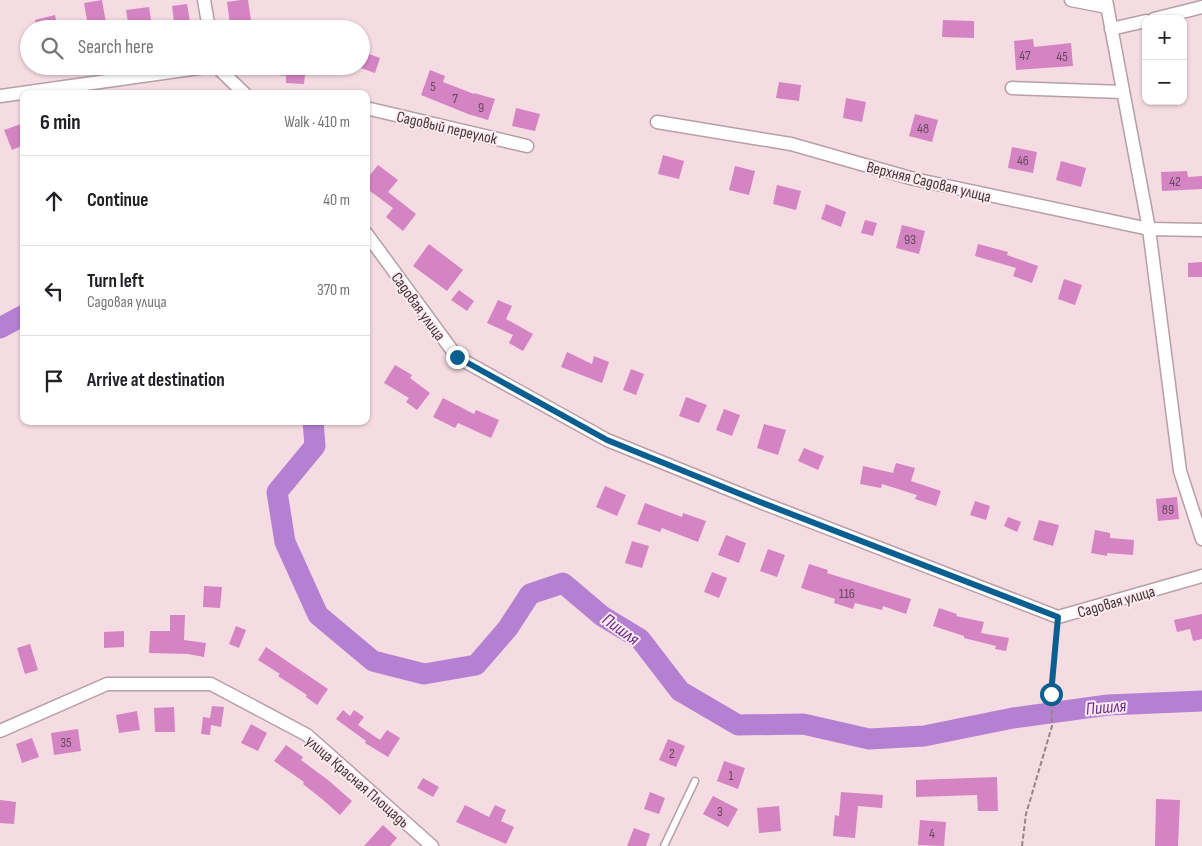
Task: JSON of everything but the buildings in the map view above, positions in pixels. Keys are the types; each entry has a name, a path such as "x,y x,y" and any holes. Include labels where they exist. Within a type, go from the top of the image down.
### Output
{"street":[{"path":"204,0 207,20"},
{"path":"1071,0 1107,4 1149,229 1180,471 1202,539"},
{"path":"1170,15 1202,7"},
{"path":"1112,29 1142,22"},
{"path":"43,90 150,75"},
{"path":"224,75 241,90"},
{"path":"1012,88 1123,92"},
{"path":"0,96 20,93"},
{"name":"Садовый переулок","path":"370,109 527,146"},
{"name":"Верхняя Садовая улица","path":"657,122 791,144 914,180 1149,229 1202,230"},
{"name":"Садовая улица","path":"370,239 457,357 607,440 760,502 1058,617 1202,576"},
{"name":"улица Красная Площадь","path":"0,730 107,684 211,684 307,735 432,846"}],"lane":[{"path":"664,846 695,781"}],"path":[{"path":"1022,846 1026,814 1052,726 1051,694 1058,617"}],"waterway":[{"name":"Пишля","path":"0,328 20,317"},
{"name":"Пишля","path":"313,425 315,446 277,492 285,542 318,615 373,661 424,674 476,665 508,628 530,594 563,583 602,616 640,639 680,691 738,725 803,724 869,739 924,736 1013,718 1108,705 1202,701"}],"route":[{"path":"457,357 607,440 760,502 1058,617 1051,694"}]}
